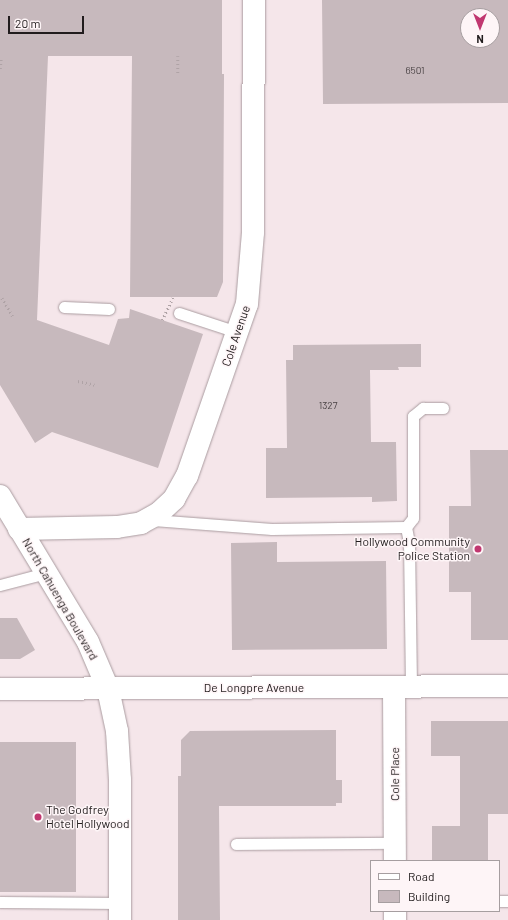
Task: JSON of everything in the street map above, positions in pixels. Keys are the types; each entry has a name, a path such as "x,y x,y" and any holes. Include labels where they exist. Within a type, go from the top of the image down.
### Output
{"street":[{"name":"Cole Avenue","path":"19,530 117,527 141,523 159,512 174,499 187,476 247,304 254,232 254,0"},
{"name":"North Cahuenga Boulevard","path":"0,496 19,530 88,642 108,688 117,730 120,780 120,912"},
{"name":"De Longpre Avenue","path":"0,689 508,686"},
{"name":"Cole Place","path":"395,852 402,687"}],"lane":[{"path":"64,307 109,309"},
{"path":"179,313 237,332"},
{"path":"402,687 409,543 406,527 413,518 413,416 422,408 443,408"},
{"path":"146,519 272,530 406,527"},
{"path":"0,585 46,573"},
{"path":"236,844 395,852"},
{"path":"0,902 120,912"}],"path":[{"path":"178,56 178,73"},
{"path":"0,69 1,57"},
{"path":"162,320 173,297"},
{"path":"2,298 13,316"},
{"path":"78,381 95,385"}],"building":[{"path":"0,0 222,0 222,74 224,74 223,282 217,297 130,297 132,56 48,56 37,320 109,345 118,319 129,318 130,309 203,334 158,468 52,432 35,443 0,385"},
{"path":"322,0 508,0 508,103 323,104"},
{"path":"421,344 421,367 398,367 399,370 370,370 371,442 396,442 397,501 372,502 372,497 266,498 266,448 287,448 286,360 293,360 293,345"},
{"name":"Hollywood Community Police Station","path":"470,450 508,450 508,640 471,640 471,592 449,592 449,506 471,506"},
{"path":"277,542 277,562 386,561 387,649 232,650 231,543"},
{"path":"0,618 17,618 35,650 20,659 0,659"},
{"path":"431,721 508,721 508,814 488,814 488,860 432,860 432,826 460,826 460,756 431,756"},
{"path":"336,730 336,780 342,780 342,803 336,803 336,806 219,806 220,920 178,920 178,776 181,776 181,740 190,731"},
{"name":"The Godfrey Hotel Hollywood","path":"0,742 76,742 76,892 0,892"}],"place":[{"name":"Hollywood Community Police Station","path":"478,549"},
{"name":"The Godfrey Hotel Hollywood","path":"38,817"}]}
